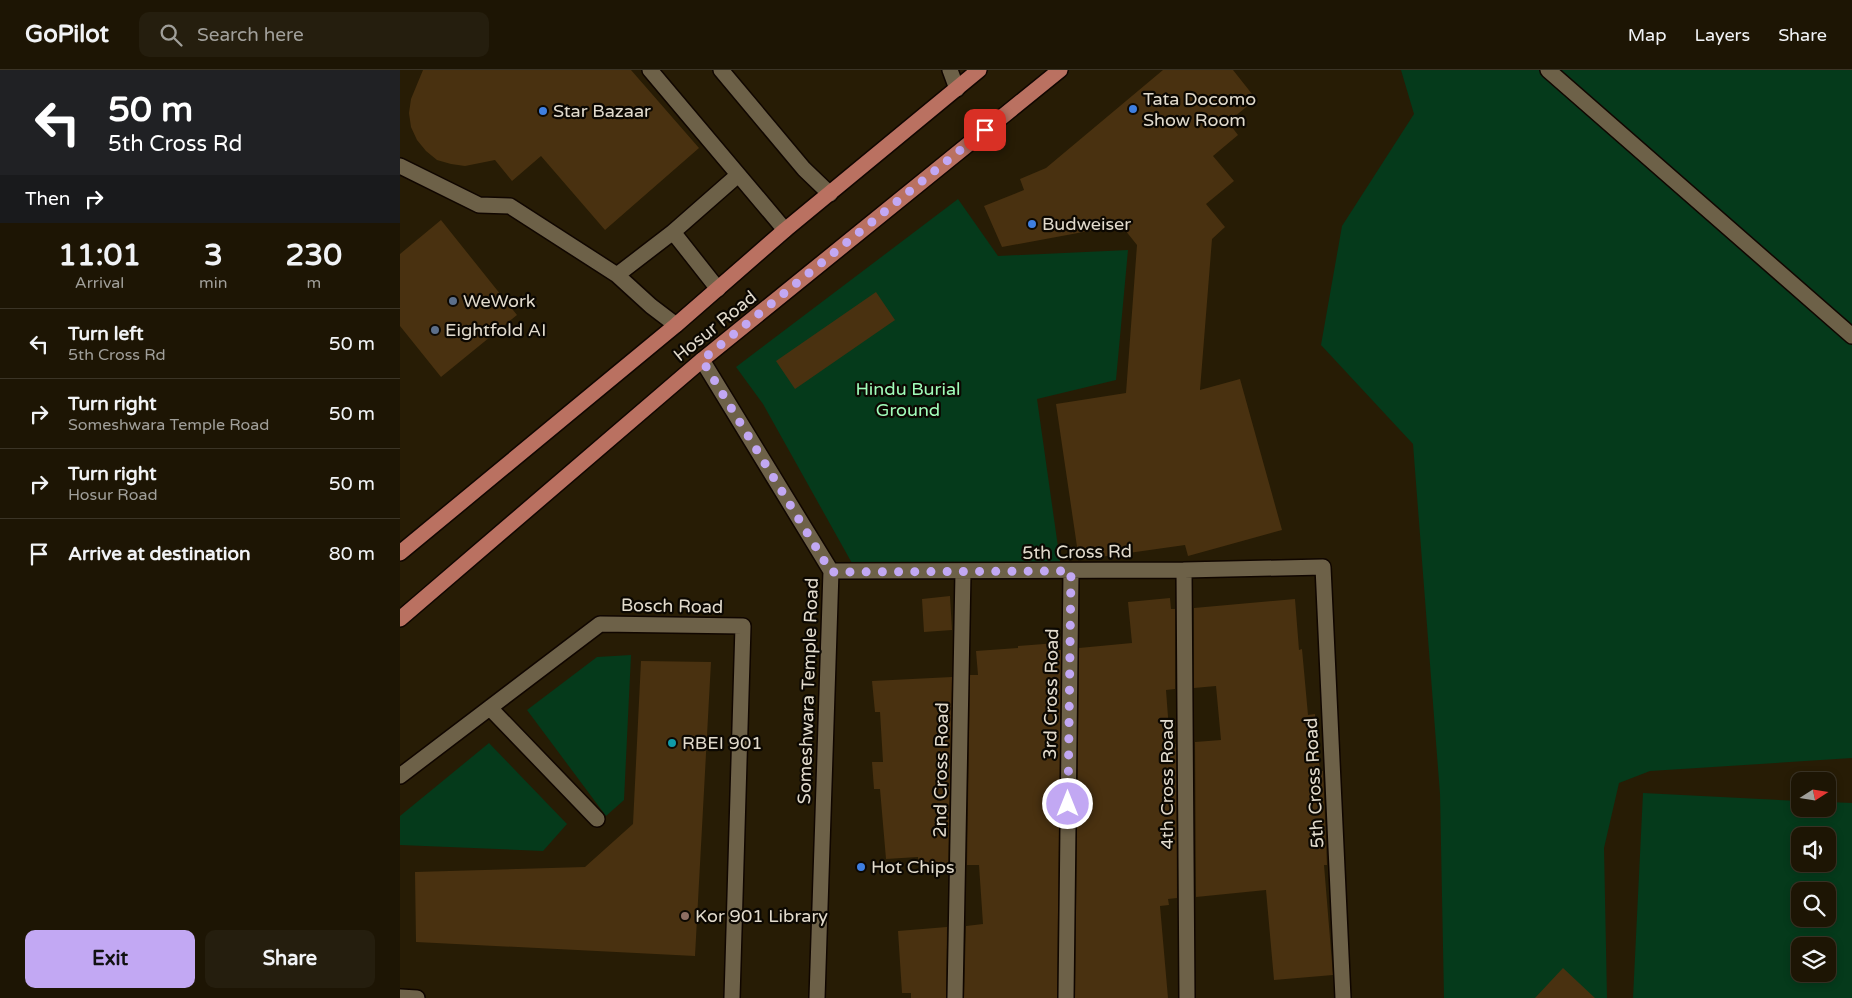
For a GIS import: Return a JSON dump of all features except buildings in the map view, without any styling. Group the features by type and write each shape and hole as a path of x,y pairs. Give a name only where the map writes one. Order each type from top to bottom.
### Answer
{"main road":[{"name":"Hosur Road","path":"400,553 979,70"},
{"name":"Hosur Road","path":"400,619 702,360 1060,70"}],"street":[{"path":"650,70 785,230"},
{"path":"720,70 804,169 830,194"},
{"path":"950,70 957,90"},
{"path":"1548,70 1852,336"},
{"path":"400,166 479,205 510,206 617,274 651,306 676,324"},
{"path":"617,274 673,232 738,175"},
{"path":"673,232 718,289"},
{"name":"Someshwara Temple Road","path":"702,360 831,572 816,998"},
{"name":"5th Cross Rd","path":"831,572 1184,570 1323,567"},
{"name":"5th Cross Road","path":"1323,567 1343,998"},
{"name":"4th Cross Road","path":"1184,570 1187,998"},
{"name":"3rd Cross Road","path":"1066,998 1071,571"},
{"name":"2nd Cross Road","path":"955,998 963,572"},
{"name":"Bosch Road","path":"400,776 600,624 744,626 732,998"},
{"path":"490,708 597,819"},
{"path":"400,997 417,998"}],"green space":[{"path":"1401,70 1852,70 1852,758 1650,771 1619,783 1604,848 1607,998 1444,998 1440,794 1413,444 1321,345 1342,226 1414,114"},
{"name":"Hindu Burial Ground","path":"958,199 998,256 1128,250 1116,380 1037,399 1061,568 853,565 763,404 736,367"},
{"path":"631,655 624,800 606,816 527,710 597,657"},
{"path":"489,743 567,824 543,851 400,845 400,816"},
{"path":"1643,793 1791,801 1791,818 1836,818 1836,802 1852,803 1852,998 1633,998"}],"place":[{"name":"Tata Docomo Show Room","path":"1133,109"},
{"name":"Star Bazaar","path":"543,111"},
{"name":"Budweiser","path":"1032,224"},
{"name":"WeWork","path":"453,301"},
{"name":"Eightfold AI","path":"435,330"},
{"name":"RBEI 901","path":"672,743"},
{"name":"Hot Chips","path":"861,867"},
{"name":"Kor 901 Library","path":"685,916"}],"route":[{"path":"985,130 702,360 831,572 1071,571 1068,804"}]}
